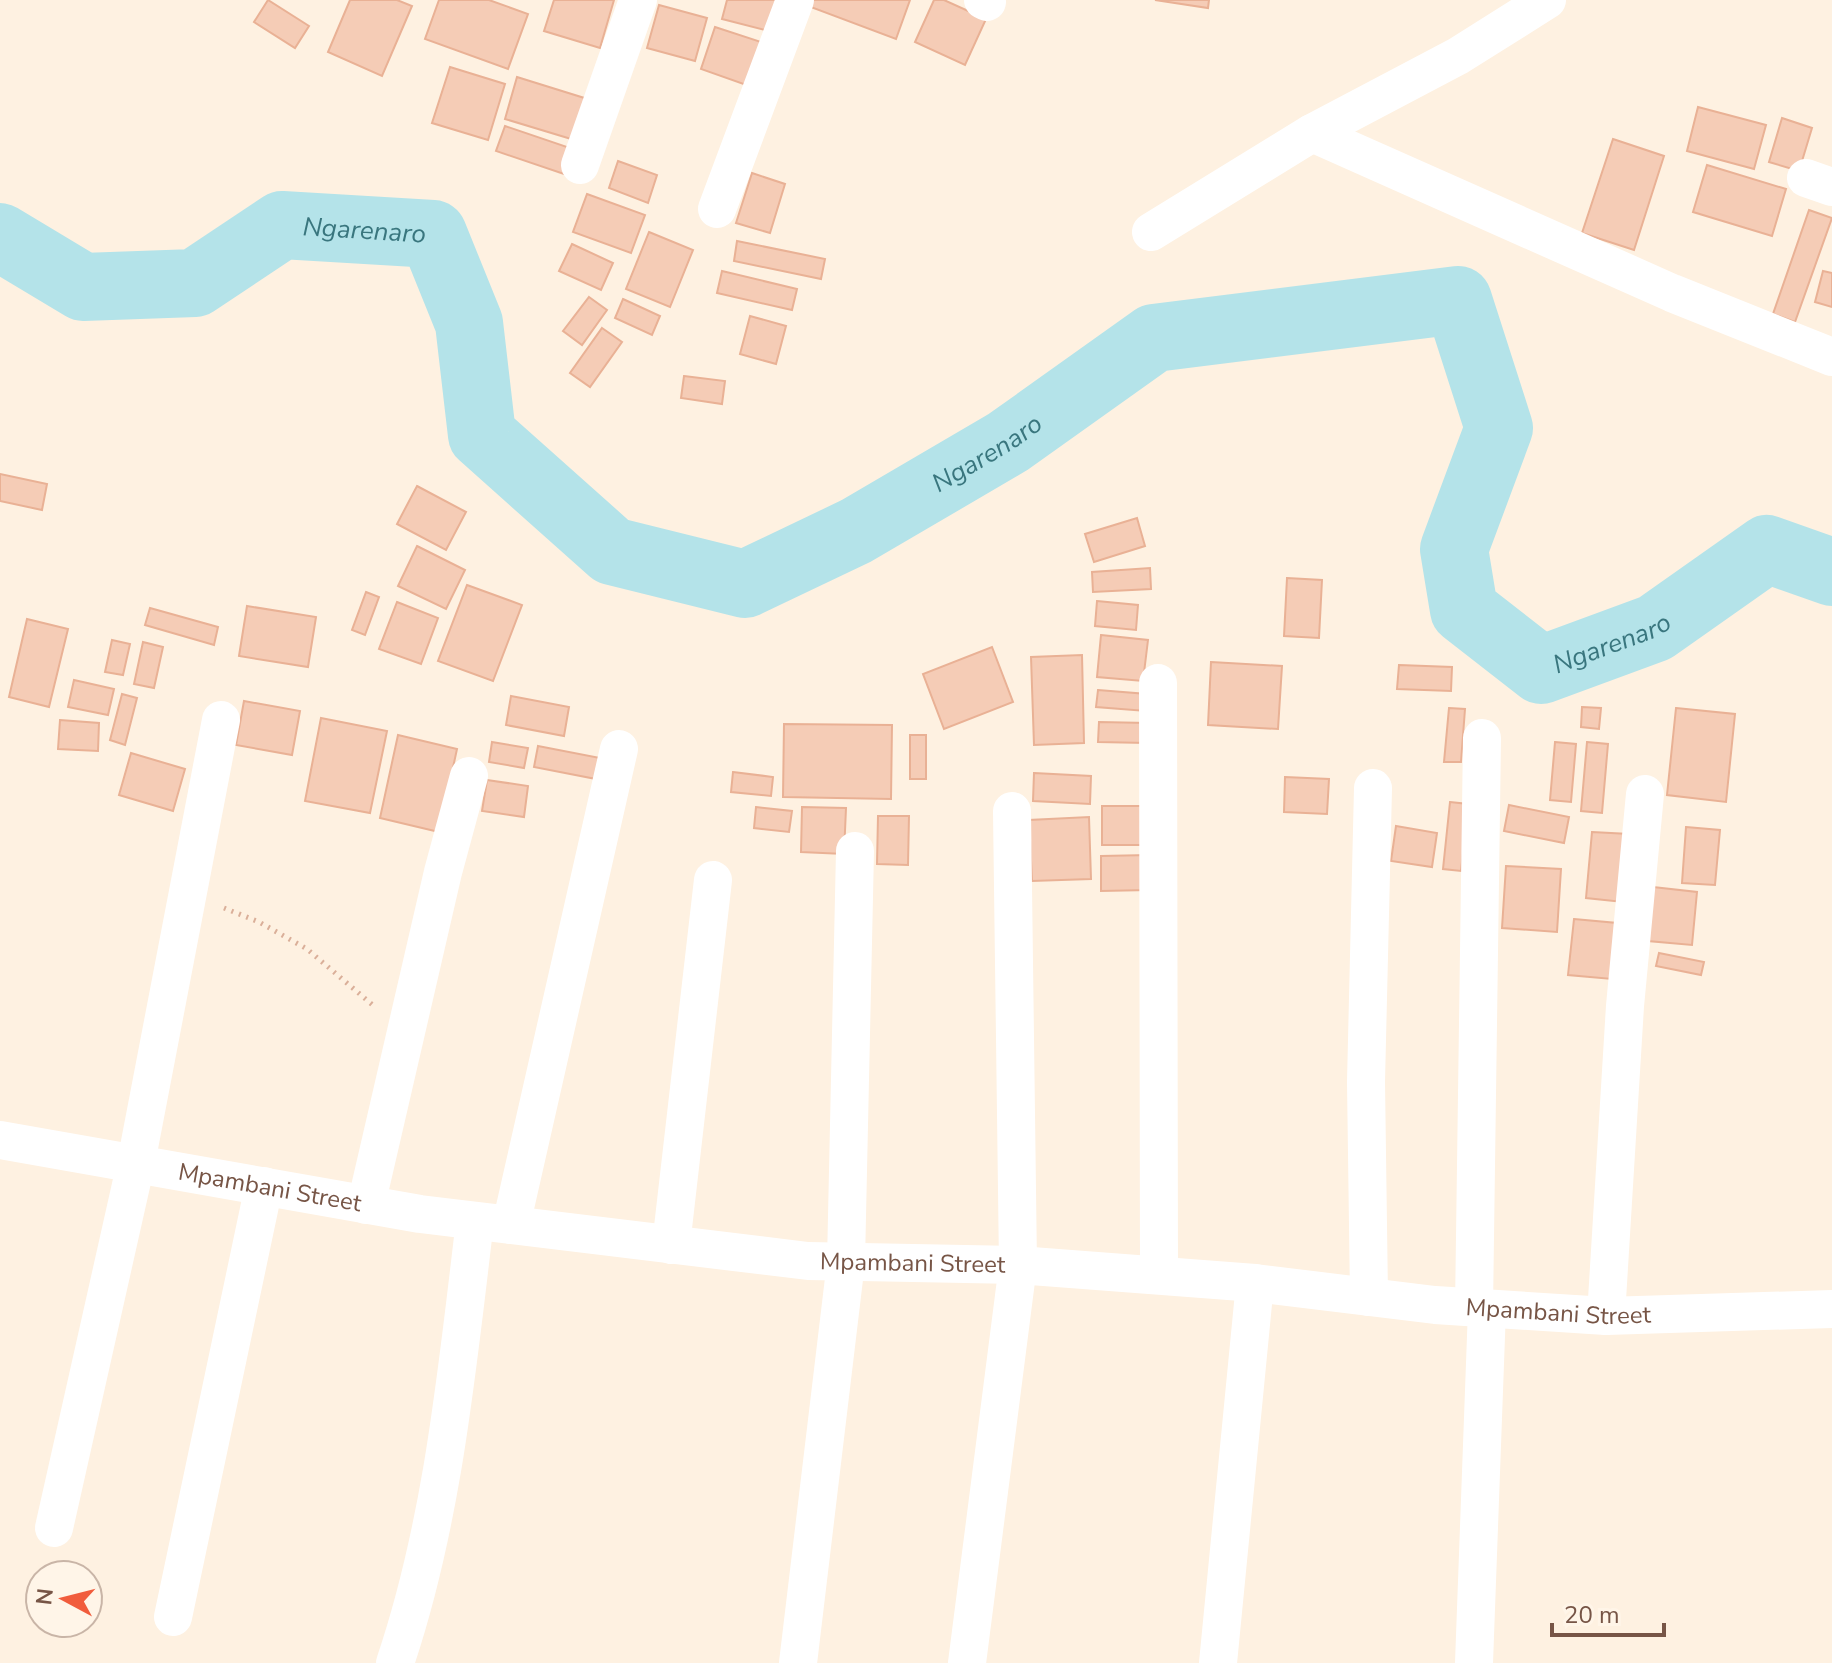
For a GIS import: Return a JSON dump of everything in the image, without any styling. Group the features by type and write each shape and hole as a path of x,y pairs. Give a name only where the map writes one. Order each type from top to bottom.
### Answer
{"street":[{"path":"580,165 638,0"},
{"path":"717,209 795,0"},
{"path":"1151,232 1312,133 1458,56 1547,0"},
{"path":"1312,133 1672,293 1832,357"},
{"path":"1158,683 1159,1275"},
{"path":"54,1528 136,1163 221,720"},
{"path":"1474,1663 1480,1308 1482,738"},
{"path":"395,1663 437,1499 450,1422 493,1223 619,749"},
{"path":"366,1205 443,872 469,776"},
{"path":"1369,1297 1366,1082 1373,788"},
{"path":"1606,1316 1625,1006 1645,794"},
{"path":"967,1663 1018,1265 1012,811"},
{"path":"798,1663 846,1262 855,851"},
{"path":"671,1245 713,880"},
{"name":"Mpambani Street","path":"0,1140 366,1205 808,1261 1018,1265 1255,1283 1480,1308 1606,1316 1832,1309"},
{"path":"173,1617 264,1186"},
{"path":"1218,1663 1255,1283"}],"path":[{"path":"188,894 259,922 307,949 406,1033"}],"building":[{"path":"268,0 309,26 295,48 254,22"},
{"path":"350,0 397,0 412,6 382,76 328,52"},
{"path":"439,0 489,0 528,14 508,69 425,39"},
{"path":"554,0 614,0 600,48 544,31"},
{"path":"727,0 782,0 773,32 722,19"},
{"path":"801,0 910,0 896,39 800,3"},
{"path":"934,0 944,0 986,19 965,65 915,42"},
{"path":"1155,0 1209,0 1208,8"},
{"path":"659,5 707,18 695,61 647,48"},
{"path":"715,27 767,44 752,87 701,69"},
{"path":"450,67 505,84 488,140 432,123"},
{"path":"517,77 594,101 581,142 505,119"},
{"path":"1698,107 1766,125 1754,169 1687,151"},
{"path":"1782,118 1812,128 1799,171 1769,162"},
{"path":"505,126 573,149 564,174 496,151"},
{"path":"1613,139 1664,156 1634,250 1582,233"},
{"path":"618,161 657,175 648,203 609,188"},
{"path":"1707,165 1786,189 1772,236 1693,212"},
{"path":"752,173 785,184 770,233 736,223"},
{"path":"587,194 645,215 631,253 573,232"},
{"path":"1809,210 1832,218 1795,322 1773,314"},
{"path":"649,232 693,250 670,307 626,289"},
{"path":"737,241 825,259 821,279 734,261"},
{"path":"572,244 613,263 601,290 559,271"},
{"path":"722,271 797,289 792,310 717,293"},
{"path":"1823,271 1832,273 1832,307 1815,302"},
{"path":"589,297 607,310 582,345 563,331"},
{"path":"623,299 660,316 652,335 615,318"},
{"path":"750,316 786,326 776,364 740,354"},
{"path":"602,328 622,342 590,387 570,373"},
{"path":"684,376 725,381 722,404 681,398"},
{"path":"0,474 47,484 42,510 0,501"},
{"path":"417,486 466,512 446,550 397,524"},
{"path":"1137,518 1145,546 1094,562 1085,534"},
{"path":"417,546 465,570 446,609 398,586"},
{"path":"1150,568 1151,589 1093,592 1092,572"},
{"path":"1287,578 1322,580 1319,638 1284,636"},
{"path":"467,585 522,605 493,681 438,661"},
{"path":"366,592 379,597 365,635 352,630"},
{"path":"1097,601 1138,605 1136,630 1095,626"},
{"path":"397,602 438,618 421,664 379,649"},
{"path":"247,606 316,617 308,667 239,656"},
{"path":"150,608 218,627 214,645 145,625"},
{"path":"27,619 68,629 49,707 9,697"},
{"path":"1101,635 1148,640 1143,681 1097,677"},
{"path":"112,640 130,644 123,675 105,672"},
{"path":"143,642 163,647 154,688 134,684"},
{"path":"992,647 1013,702 944,729 923,674"},
{"path":"1082,655 1084,743 1034,745 1031,657"},
{"path":"1211,662 1282,666 1278,729 1208,725"},
{"path":"1399,665 1452,667 1451,691 1397,689"},
{"path":"74,680 114,689 108,715 68,707"},
{"path":"1098,690 1147,694 1146,711 1096,707"},
{"path":"122,694 137,698 125,745 110,740"},
{"path":"511,696 569,707 564,736 506,725"},
{"path":"244,701 300,711 292,755 236,745"},
{"path":"1582,707 1601,708 1599,729 1581,727"},
{"path":"1449,708 1465,709 1461,762 1444,762"},
{"path":"1676,708 1735,714 1726,802 1667,795"},
{"path":"321,718 387,731 370,813 305,801"},
{"path":"60,720 99,723 98,751 58,749"},
{"path":"1099,722 1148,723 1147,743 1098,742"},
{"path":"784,724 892,725 891,799 783,797"},
{"path":"398,735 457,749 439,832 380,818"},
{"path":"910,735 926,735 926,779 910,779"},
{"path":"492,742 528,748 524,768 489,762"},
{"path":"1555,742 1576,744 1571,802 1550,800"},
{"path":"1587,742 1608,744 1602,813 1581,811"},
{"path":"538,746 600,758 596,779 534,767"},
{"path":"131,753 185,769 173,811 119,795"},
{"path":"733,772 773,777 771,796 731,792"},
{"path":"1034,773 1091,776 1090,804 1033,801"},
{"path":"1285,777 1329,779 1327,814 1284,812"},
{"path":"487,780 528,786 524,817 482,811"},
{"path":"1450,802 1468,804 1461,871 1443,869"},
{"path":"1509,805 1569,817 1564,843 1504,831"},
{"path":"1102,806 1145,806 1144,845 1102,845"},
{"path":"756,807 792,811 789,832 754,828"},
{"path":"802,807 846,808 844,854 801,852"},
{"path":"878,816 909,816 908,865 877,864"},
{"path":"1089,817 1091,879 1032,881 1029,820"},
{"path":"1396,826 1437,833 1432,867 1391,861"},
{"path":"1686,827 1720,830 1715,885 1682,883"},
{"path":"1592,832 1629,834 1623,902 1586,898"},
{"path":"1149,855 1149,890 1101,891 1101,856"},
{"path":"1506,866 1561,869 1557,932 1502,928"},
{"path":"1653,887 1697,892 1692,945 1648,941"},
{"path":"1574,919 1617,923 1612,979 1568,975"},
{"path":"1659,953 1704,962 1701,975 1656,966"}],"waterway":[{"name":"Ngarenaro","path":"0,237 83,287 195,283 282,225 433,234 469,323 482,435 612,551 745,584 856,531 1008,442 1154,338 1458,300 1499,428 1454,549 1464,610 1541,670 1655,628 1767,549 1832,572"}]}
